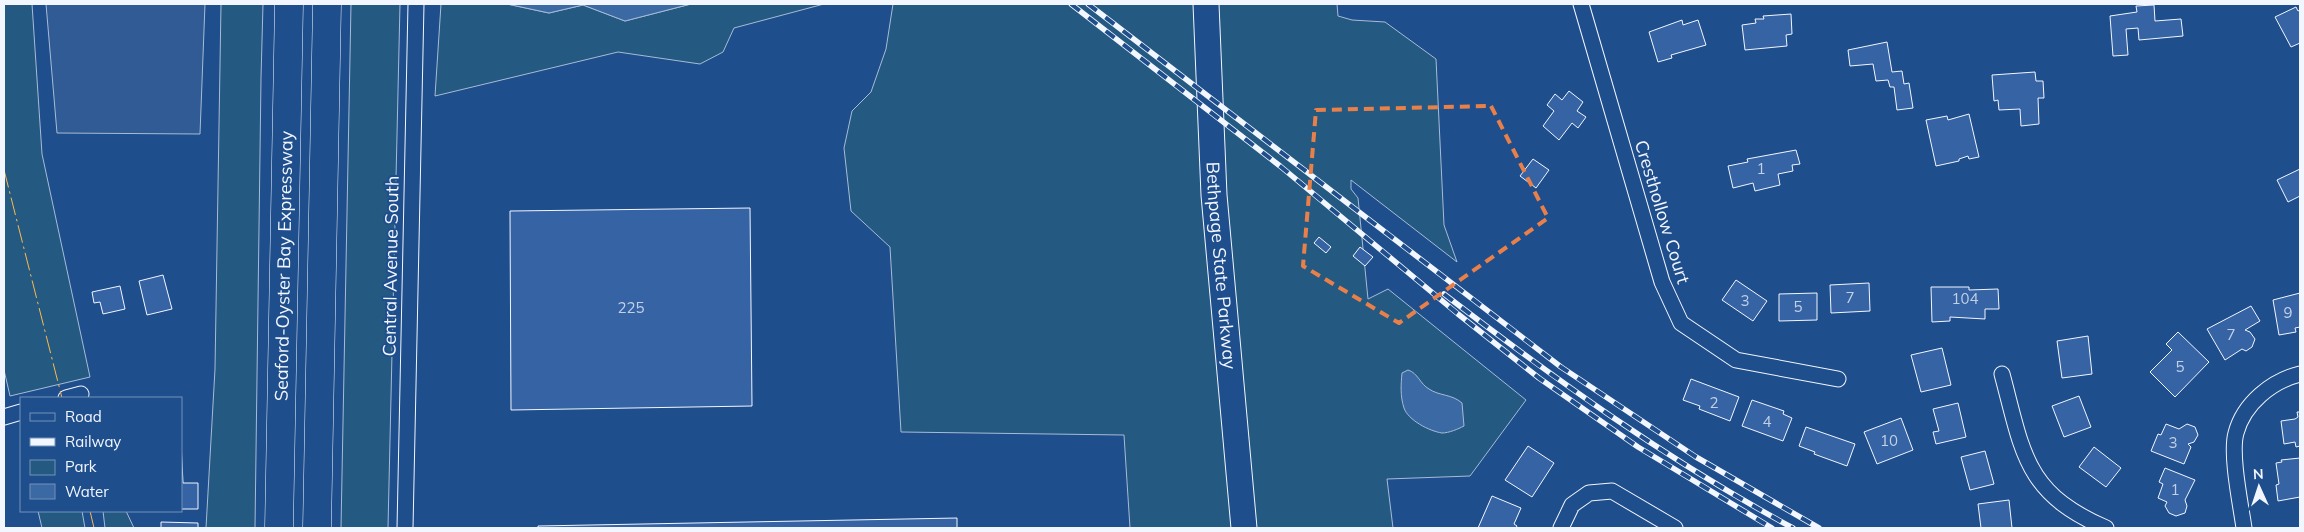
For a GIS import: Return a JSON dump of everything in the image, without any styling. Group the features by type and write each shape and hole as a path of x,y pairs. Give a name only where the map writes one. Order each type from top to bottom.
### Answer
{"highway":[{"name":"Seaford-Oyster Bay Expressway","path":"279,528 289,4"},
{"path":"317,528 327,4"},
{"path":"1192,4 1208,72"},
{"name":"Bethpage State Parkway","path":"1206,4 1220,282 1244,528"}],"street":[{"name":"Central Avenue South","path":"405,528 416,4"},
{"name":"Cresthollow Court","path":"1582,4 1662,282 1681,323 1736,360 1838,379"},
{"path":"2002,374 2025,458 2035,476 2050,494 2079,517 2106,528"},
{"path":"2244,528 2236,472 2236,434 2246,411 2266,388 2286,377 2300,374"},
{"path":"70,397 81,394"},
{"path":"4,417 20,412"},
{"path":"1561,528 1572,505 1589,493 1612,491 1675,528"}],"highlighted area":[{"path":"1491,106 1548,218 1399,323 1303,266 1316,110"}],"green space":[{"path":"4,4 32,4 42,154 90,377 10,396 4,370"},
{"path":"221,4 263,4 255,528 206,528 215,369"},
{"path":"351,4 400,4 388,528 341,528"},
{"path":"441,4 507,4 549,13 583,5 625,21 691,4 824,4 734,28 723,52 700,64 618,52 435,96"},
{"path":"893,4 1337,4 1338,16 1352,20 1385,22 1436,59 1444,225 1457,262 1351,180 1351,189 1358,198 1368,299 1388,289 1526,400 1470,476 1387,479 1393,528 1130,528 1124,435 901,432 890,247 851,211 844,148 852,111 871,92 886,49"},
{"path":"38,512 82,512 85,528 42,528"},
{"path":"103,512 126,512 134,528 105,528"}],"shaded area":[{"path":"46,4 205,4 200,134 57,133"}],"water":[{"path":"507,4 691,4 625,21 583,5 549,13"},
{"path":"1408,370 1429,389 1462,403 1464,426 1442,433 1425,427 1410,417 1404,408 1401,390 1402,373"}],"building":[{"path":"2154,5 2155,21 2181,19 2183,36 2139,40 2138,28 2126,29 2128,55 2113,56 2110,16 2137,12 2136,6"},
{"path":"2296,7 2298,11 2300,10 2300,43 2291,47 2275,17"},
{"path":"1791,14 1792,34 1786,35 1787,46 1745,50 1742,25 1756,23 1755,19 1764,19 1763,16"},
{"path":"1682,20 1683,25 1698,20 1706,45 1671,55 1672,58 1658,62 1649,32"},
{"path":"1887,42 1892,72 1902,71 1904,84 1909,83 1913,108 1897,110 1894,87 1890,87 1888,80 1876,81 1873,64 1850,66 1848,50"},
{"path":"2035,72 2036,81 2043,81 2044,98 2038,98 2039,124 2021,126 2020,109 1999,110 1998,100 1994,101 1992,75"},
{"path":"1569,91 1583,102 1577,111 1586,117 1578,128 1572,123 1559,140 1543,126 1554,111 1547,105 1555,94 1562,100"},
{"path":"1969,114 1979,157 1969,159 1968,156 1959,159 1959,161 1936,166 1926,120 1947,116 1948,120"},
{"path":"1796,150 1800,164 1792,165 1793,171 1778,174 1780,185 1755,191 1753,183 1733,188 1728,166 1748,162 1747,159"},
{"path":"1533,159 1549,170 1536,188 1520,176"},
{"path":"2300,169 2300,196 2288,202 2277,180"},
{"path":"750,208 752,406 511,410 510,211"},
{"path":"1319,237 1331,247 1326,253 1314,243"},
{"path":"1360,247 1373,257 1365,266 1353,256"},
{"path":"163,275 172,309 147,315 139,281"},
{"path":"1736,280 1767,301 1753,321 1722,300"},
{"path":"1869,283 1870,311 1831,313 1830,285"},
{"path":"120,286 125,309 103,314 100,302 94,303 92,292"},
{"path":"1931,287 1969,287 1969,290 1998,289 1999,309 1985,309 1985,319 1950,317 1950,321 1932,322"},
{"path":"1817,293 1817,320 1779,321 1779,294"},
{"path":"2300,293 2300,327 2295,328 2296,332 2279,335 2273,300"},
{"path":"2251,306 2260,321 2245,330 2250,332 2255,339 2252,347 2246,351 2242,349 2225,360 2207,329"},
{"path":"2178,332 2209,362 2175,397 2150,372 2172,350 2166,344"},
{"path":"2088,336 2092,374 2062,378 2057,341"},
{"path":"1942,348 1951,385 1921,392 1911,355"},
{"path":"1691,379 1739,397 1730,421 1699,409 1700,406 1683,400"},
{"path":"2079,396 2091,427 2064,437 2052,406"},
{"path":"1752,400 1784,411 1783,414 1792,418 1783,441 1742,426"},
{"path":"1958,403 1966,437 1936,444 1933,432 1939,431 1933,409"},
{"path":"2297,412 2300,412 2300,446 2296,447 2295,442 2284,444 2281,421 2295,419 2298,417"},
{"path":"1901,418 1913,450 1877,464 1864,432"},
{"path":"2166,424 2179,429 2187,424 2195,427 2198,435 2194,442 2188,444 2191,447 2184,464 2151,451 2158,434 2161,435"},
{"path":"1806,427 1855,444 1847,466 1814,454 1815,452 1799,446"},
{"path":"1528,446 1554,463 1532,497 1505,480"},
{"path":"2094,447 2121,468 2106,487 2079,467"},
{"path":"1985,451 1994,484 1970,490 1961,457"},
{"path":"2300,458 2300,497 2278,501 2276,485 2279,484 2276,463 2282,462 2281,460"},
{"path":"182,462 183,483 198,483 198,509 182,509"},
{"path":"2165,468 2195,480 2185,500 2187,506 2185,513 2176,516 2169,513 2165,506 2167,502 2158,498 2163,484 2159,482"},
{"path":"1492,496 1521,508 1514,524 1517,526 1516,528 1478,528"},
{"path":"2009,500 2012,528 1981,528 1978,504"},
{"path":"957,518 957,528 538,528 538,526"},
{"path":"161,522 198,523 198,528 161,528"}],"railway":[{"path":"1071,4 1280,166 1458,314 1539,378 1638,447 1772,528"},
{"path":"1088,4 1561,367 1696,457 1819,528"},
{"path":"1444,294 1614,418 1702,475 1793,528"}],"power":[{"path":"4,170 62,397"},
{"path":"90,512 94,528"}]}
